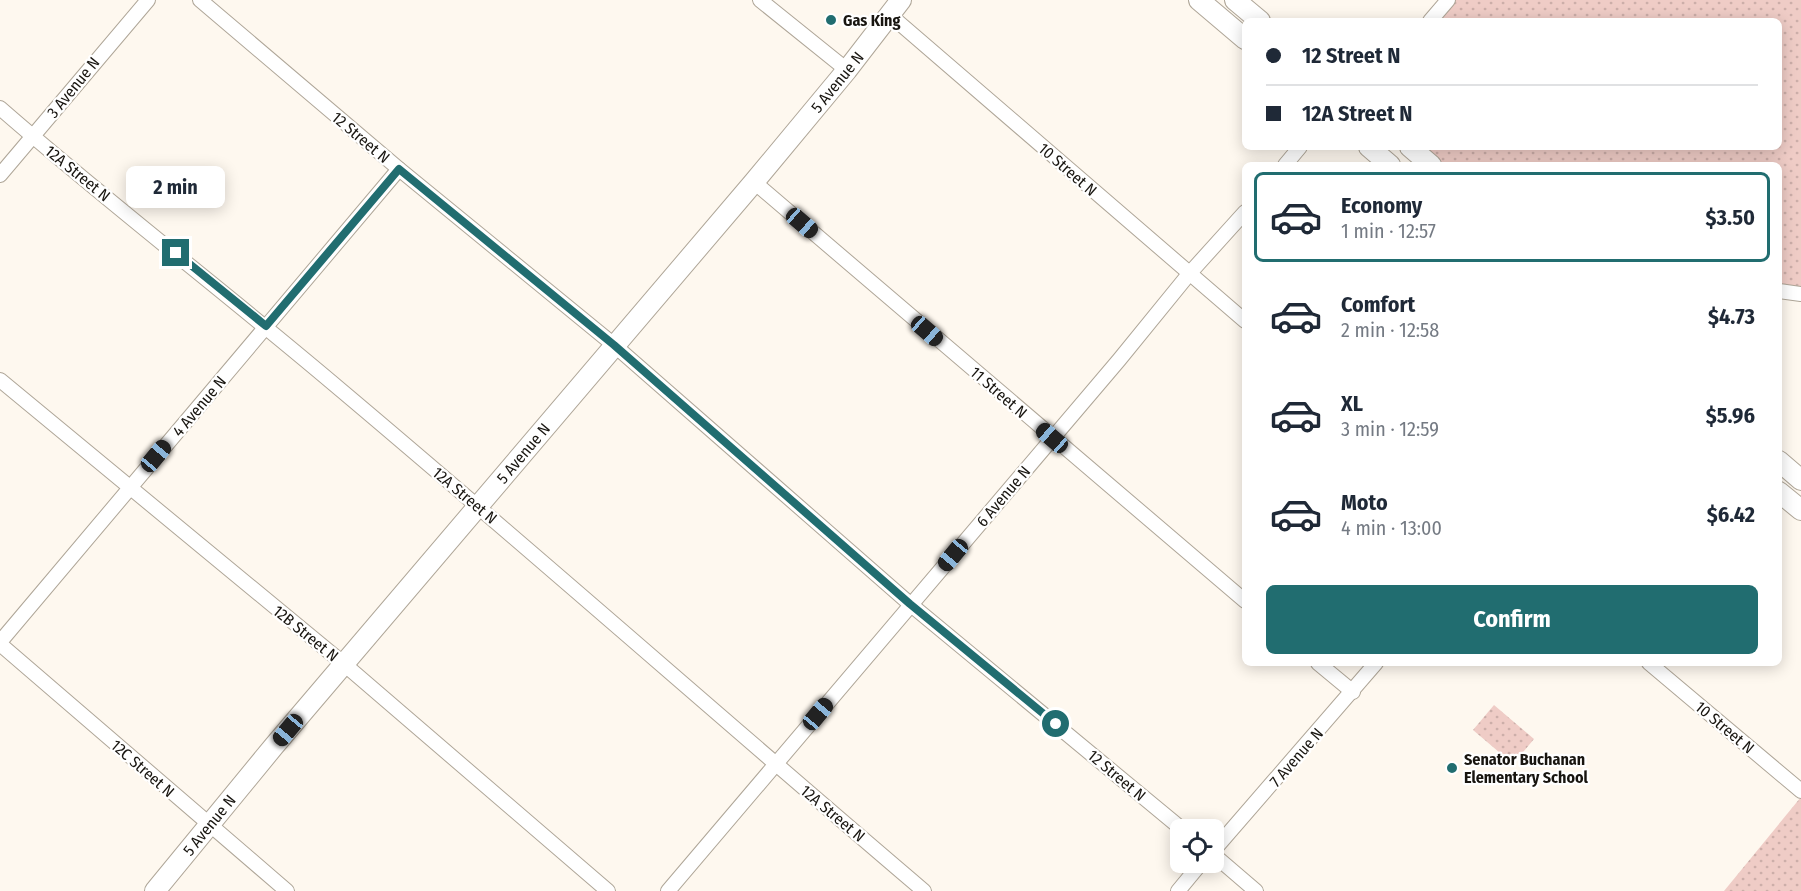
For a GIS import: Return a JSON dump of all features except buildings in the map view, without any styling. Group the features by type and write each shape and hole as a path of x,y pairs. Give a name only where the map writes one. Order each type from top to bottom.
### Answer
{"main road":[{"name":"5 Avenue N","path":"155,891 478,505 754,182 896,8 910,0"},
{"path":"1199,0 1242,36"},
{"path":"1235,0 1256,18"},
{"path":"1372,150 1386,162"},
{"path":"1414,150 1428,162"},
{"path":"1782,463 1800,477"},
{"path":"1782,494 1801,510"}],"street":[{"name":"3 Avenue N","path":"0,175 148,0"},
{"name":"12 Street N","path":"200,0 399,169 614,345 910,604 1170,819"},
{"path":"760,0 847,70"},
{"path":"1433,18 1448,0"},
{"name":"10 Street N","path":"896,8 1189,274 1242,318"},
{"name":"12A Street N","path":"0,108 266,326 478,505 775,765 924,891"},
{"path":"1288,162 1298,150"},
{"name":"4 Avenue N","path":"0,643 399,169"},
{"name":"11 Street N","path":"754,182 1242,598"},
{"name":"6 Avenue N","path":"668,891 1119,360 1189,274 1242,215"},
{"path":"1782,291 1801,294"},
{"name":"12B Street N","path":"0,380 344,664 608,891"},
{"path":"1782,492 1800,477"},
{"name":"12C Street N","path":"0,643 287,891"},
{"path":"1322,666 1353,692"},
{"name":"7 Avenue N","path":"1224,839 1374,666"},
{"name":"10 Street N","path":"1653,666 1801,791"},
{"path":"1224,864 1256,891"},
{"path":"1178,891 1193,873"}],"shaded area":[{"path":"1448,0 1801,0 1801,294 1782,291 1782,162 1428,162 1414,150 1782,150 1782,18 1433,18"},
{"path":"1494,705 1534,739 1513,764 1473,730"},
{"path":"1801,797 1801,891 1724,891"}],"place":[{"name":"Gas King","path":"831,20"},
{"name":"Senator Buchanan Elementary School","path":"1452,768"}],"route":[{"path":"176,253 266,326 399,169 614,345 910,604 1056,724"}]}
